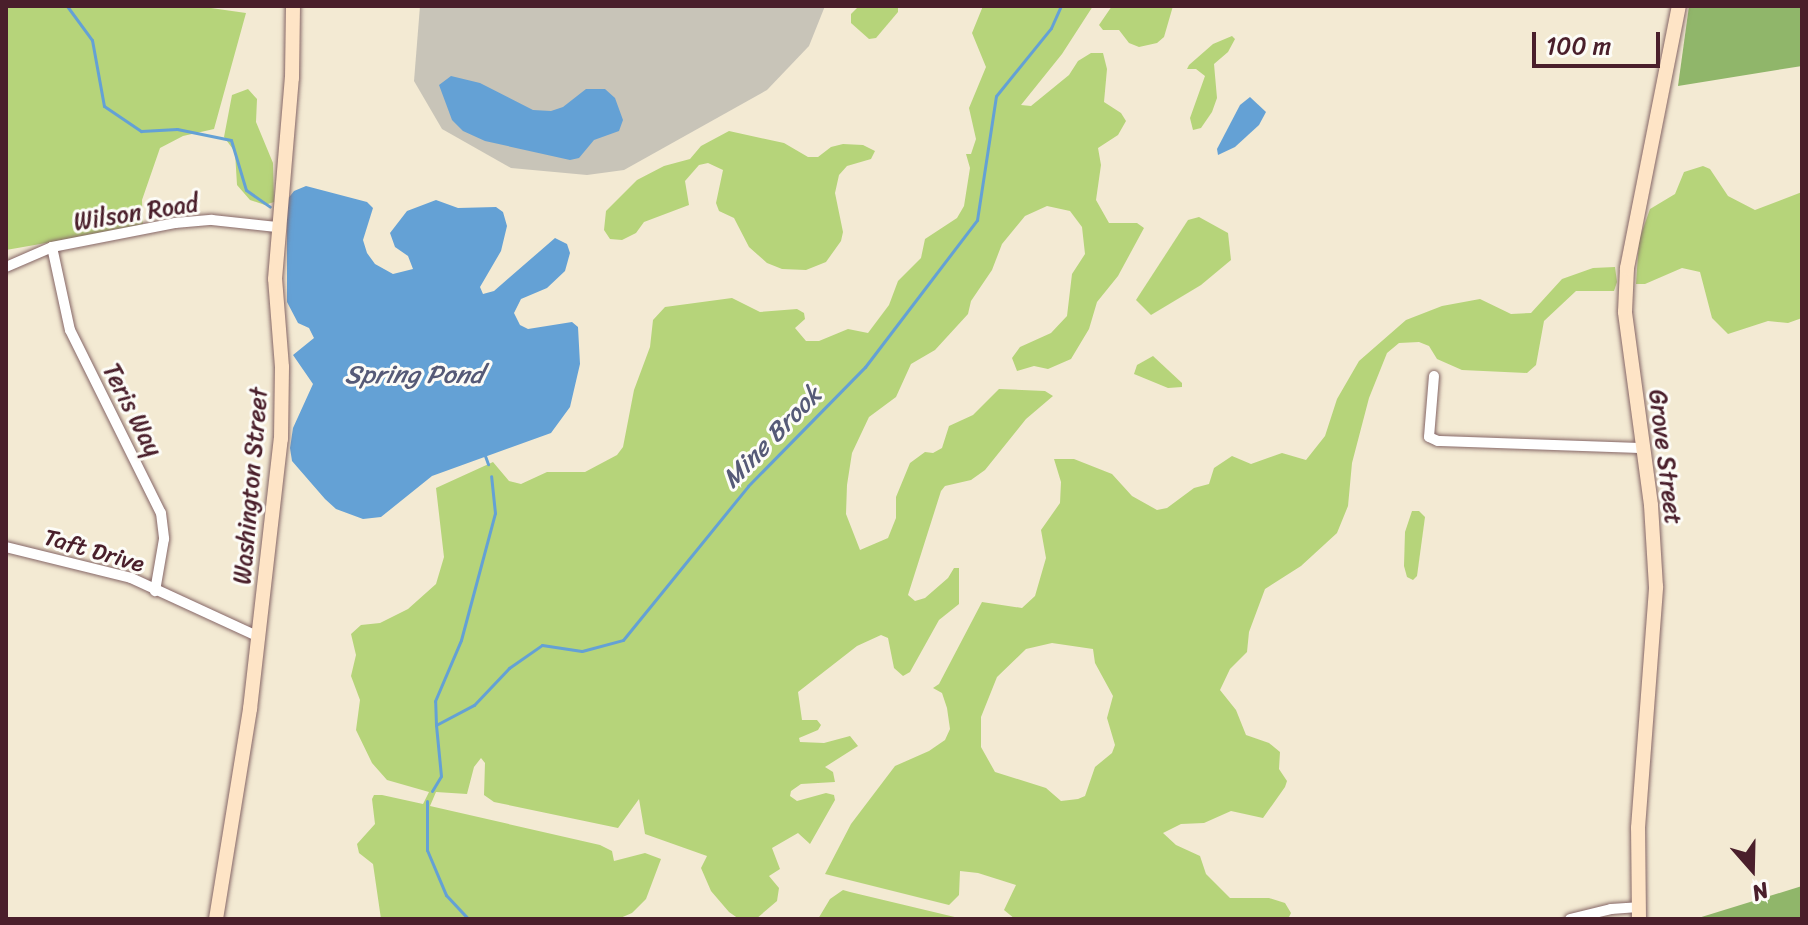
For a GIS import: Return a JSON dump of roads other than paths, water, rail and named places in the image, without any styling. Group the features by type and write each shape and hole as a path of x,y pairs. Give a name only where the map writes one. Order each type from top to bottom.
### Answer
{"main road":[{"name":"Washington Street","path":"216,919 250,709 282,423 275,279 292,78 293,6"},
{"name":"Grove Street","path":"1639,913 1638,828 1656,598 1654,529 1625,312 1627,268 1679,6"}],"street":[{"name":"Wilson Road","path":"6,267 52,247 199,220 277,227"},
{"name":"Teris Way","path":"52,247 70,330 161,513 164,539 155,591"},
{"path":"1434,376 1429,437 1438,441 1642,448"},
{"name":"Taft Drive","path":"6,547 108,571 257,636"},
{"path":"1570,919 1611,909 1639,913"}],"water":[{"path":"451,76 480,83 533,110 551,111 563,107 586,89 605,89 615,98 623,120 619,131 594,140 579,158 570,160 485,141 463,131 452,120 439,85"},
{"path":"1250,97 1266,112 1259,125 1235,147 1218,155 1217,149 1240,105"},
{"name":"Spring Pond","path":"306,186 367,202 373,208 363,240 375,264 393,274 413,269 408,256 395,247 390,233 407,211 436,200 458,208 496,207 503,212 507,226 501,251 480,287 483,294 494,291 555,238 567,244 570,253 565,271 547,288 521,299 514,313 520,325 528,329 572,322 578,327 580,364 570,407 551,433 432,476 381,517 363,519 336,509 325,499 292,461 290,448 293,428 313,384 293,355 314,338 309,328 298,323 287,302 287,200 294,191"}],"waterway":[{"path":"67,6 92,40 104,106 141,131 177,129 231,140 246,190 270,207"},
{"name":"Mine Brook","path":"432,791 441,776 436,725 474,705 509,668 542,645 582,651 623,640 748,486 865,367 977,220 996,96 1051,28 1061,6"},
{"path":"484,453 488,464"},
{"path":"436,725 435,701 461,640 495,513 491,476"},
{"name":"Mine Brook","path":"427,801 427,850 446,895 468,919"}]}
